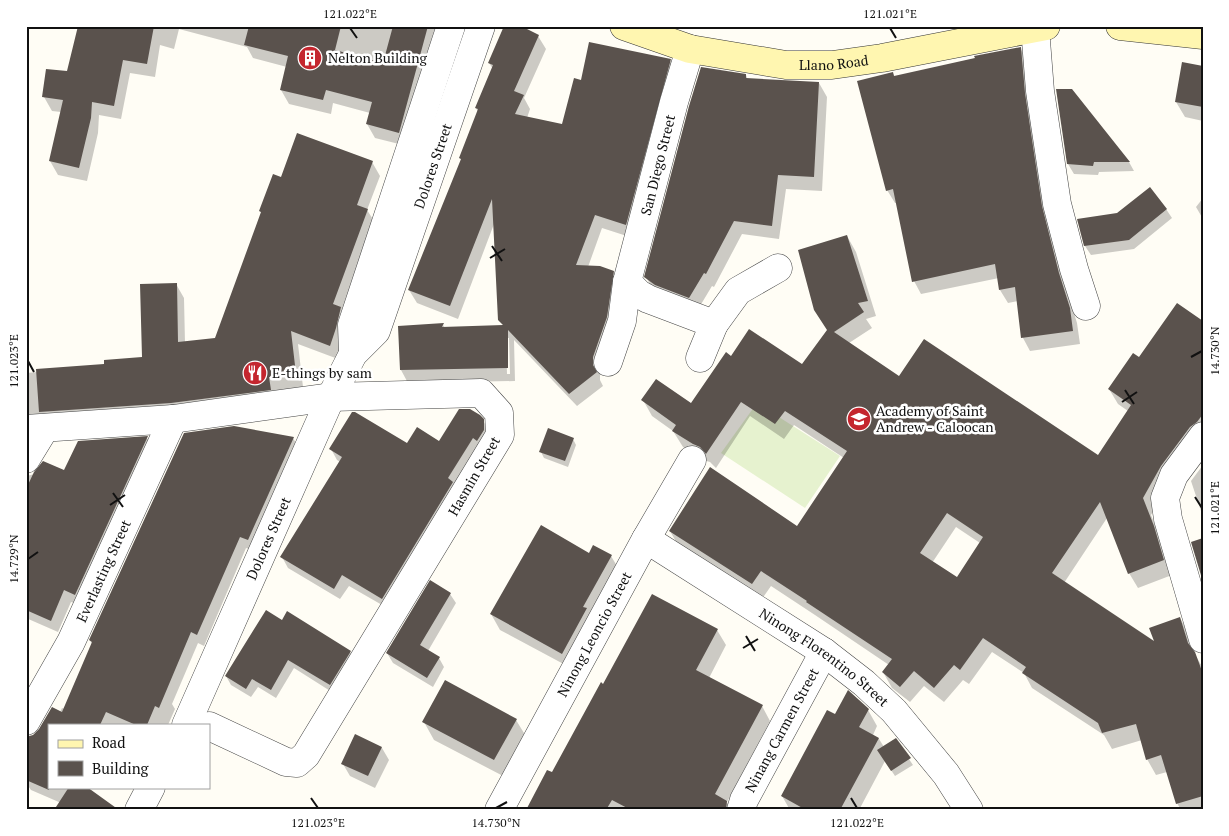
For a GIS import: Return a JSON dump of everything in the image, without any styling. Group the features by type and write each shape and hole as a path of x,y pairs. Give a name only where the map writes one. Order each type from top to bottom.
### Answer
{"main road":[{"name":"Llano Road","path":"624,26 690,49 786,64 832,65 882,58 1041,27"},
{"path":"1120,26 1203,35"}],"street":[{"name":"Dolores Street","path":"353,354 352,325 452,26"},
{"name":"Dolores Street","path":"198,723 331,397 353,354 376,331 481,26"},
{"path":"1041,27 1040,92 1057,204 1086,306"},
{"name":"San Diego Street","path":"608,362 622,321 627,282 674,102 690,49"},
{"path":"700,358 714,324 738,291 778,268"},
{"path":"627,282 648,300 714,324"},
{"name":"Hasmin Street","path":"35,429 173,419 331,397 481,393 499,413 500,434 306,754 297,763 286,762 210,728"},
{"name":"Everlasting Street","path":"26,720 71,642 173,419"},
{"path":"26,459 35,429"},
{"path":"1203,436 1174,475 1165,498 1168,519 1198,609 1203,639"},
{"name":"Ninong Leoncio Street","path":"499,810 646,539 692,460"},
{"name":"Ninong Florentino Street","path":"646,539 824,652 864,683 894,711 946,774 969,810"},
{"name":"Ninang Carmen Street","path":"741,810 744,800 824,652"},
{"path":"139,810 151,788"}],"green space":[{"path":"757,403 840,456 805,508 721,453"}],"building":[{"path":"78,26 154,26 147,64 123,60 114,106 92,102 91,118 79,168 49,161 63,100 42,97 46,69 67,71"},
{"path":"249,26 341,26 335,50 383,63 393,26 428,26 399,133 366,124 372,102 326,90 323,100 280,90 288,56 244,45"},
{"path":"504,26 521,26 539,35 514,91 524,95 515,114 562,124 574,78 581,80 589,42 671,59 626,225 595,215 576,265 600,266 614,271 607,317 593,357 593,365 597,372 569,394 508,330 508,368 400,370 398,326 444,323 442,327 503,325 498,320 492,199 450,306 408,290 461,159 459,158 478,109 475,108 493,65 488,63"},
{"path":"1021,47 1025,93 1042,206 1070,308 1073,331 1021,338 1015,287 999,290 995,264 912,282 893,189 886,191 857,81 893,72 894,76 975,58 974,56"},
{"path":"1182,62 1203,66 1203,107 1175,102"},
{"path":"701,67 746,74 746,78 819,82 814,177 778,175 772,226 734,221 706,274 704,273 689,298 655,285 644,277"},
{"path":"1056,89 1072,89 1130,162 1094,162 1093,166 1067,164"},
{"path":"297,133 373,161 357,205 368,209 333,304 341,307 330,346 291,331 296,374 269,377 271,390 171,403 39,412 36,369 104,364 104,360 142,357 140,284 177,283 178,342 215,338 273,174 281,177"},
{"path":"1150,187 1167,209 1129,240 1084,246 1077,219 1117,213"},
{"name":"Academy of Saint Andrew - Caloocan","path":"847,235 868,301 858,303 864,312 834,332 899,376 924,339 1098,455 1131,405 1108,389 1133,353 1139,357 1177,303 1203,321 1203,414 1190,427 1161,466 1143,498 1164,560 1128,574 1100,502 1052,573 1154,641 1149,628 1180,617 1188,643 1195,652 1203,674 1203,796 1176,804 1161,755 1146,760 1136,724 1102,733 1098,723 1022,673 1026,667 983,638 960,670 954,665 934,688 914,671 900,687 882,672 892,659 807,601 761,571 752,584 669,531 710,467 797,526 847,451 785,411 775,424 741,402 706,454 700,447 672,431 676,425 641,400 656,379 691,403 726,352 731,356 749,329 802,364 827,330 814,310 798,250","holes":["947,513 983,537 957,577 920,553"]},
{"path":"459,409 470,409 480,415 484,419 484,430 477,441 473,438 448,478 453,482 382,599 342,575 334,589 280,557 342,457 329,449 352,412 407,443 417,427 439,441"},
{"path":"234,426 294,437 248,540 240,537 197,635 191,632 159,708 155,706 147,724 134,724 106,712 100,724 48,724 49,790 26,780 26,737 33,735 39,729 52,707 62,712 92,642 89,640 184,433"},
{"path":"548,428 574,438 565,461 539,452"},
{"path":"148,436 75,595 64,590 51,621 26,610 26,489 34,472 43,461 64,470 78,441"},
{"path":"541,525 589,553 593,545 612,555 583,607 587,608 562,654 490,614"},
{"path":"1203,538 1203,582 1191,542"},
{"path":"430,580 451,593 420,645 440,657 427,678 386,653"},
{"path":"652,594 718,629 696,670 763,705 715,794 727,801 726,810 631,810 612,800 606,810 526,810 547,770 552,772"},
{"path":"266,610 282,620 287,611 351,651 330,685 288,660 271,690 252,679 246,689 225,676"},
{"path":"445,680 517,719 494,760 422,722"},
{"path":"848,690 869,709 859,727 879,738 840,810 806,810 781,796 827,710 835,714"},
{"path":"355,734 382,747 368,776 341,764"},
{"path":"896,738 911,758 891,771 877,750"},
{"path":"68,788 88,788 119,810 54,810"}],"place":[{"name":"Nelton Building","path":"310,58"},
{"name":"E-things by sam","path":"255,373"},
{"name":"Academy of Saint Andrew - Caloocan","path":"859,419"}]}
